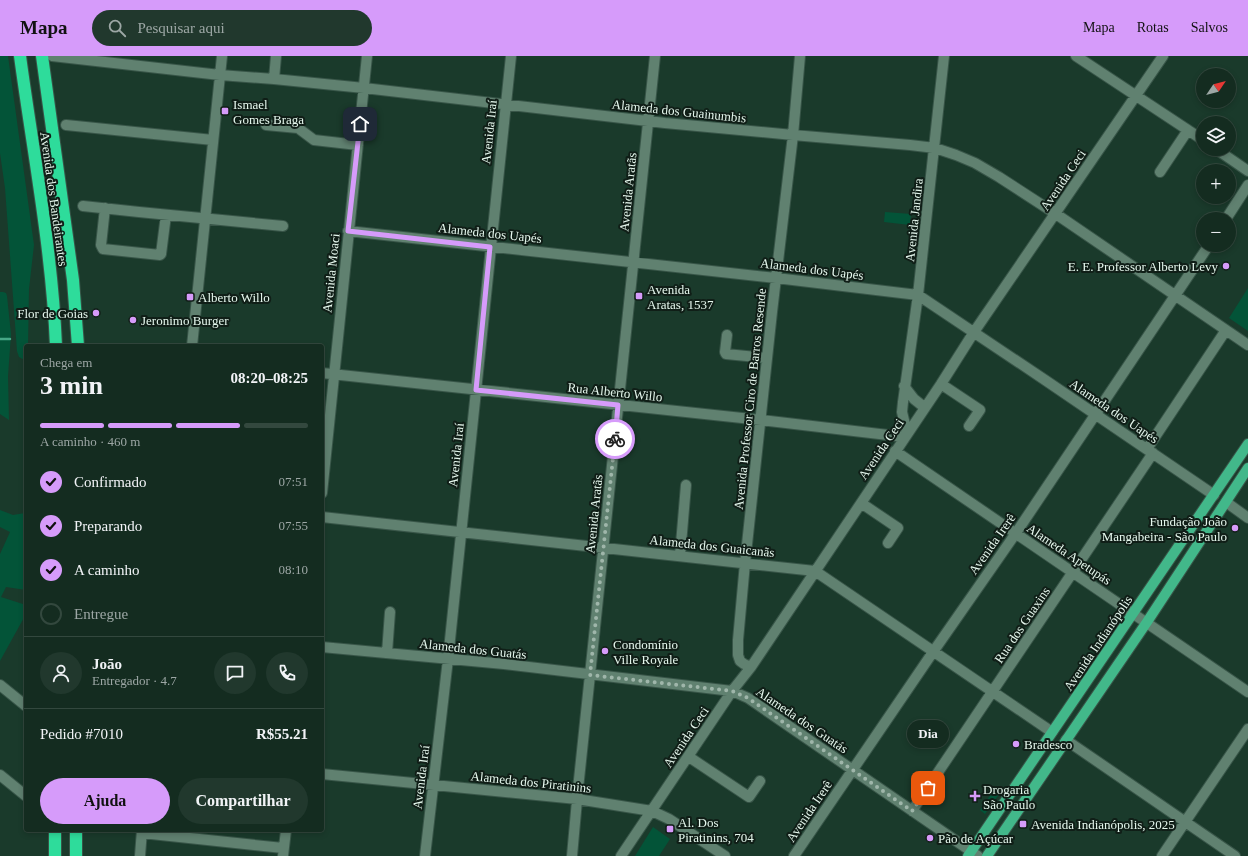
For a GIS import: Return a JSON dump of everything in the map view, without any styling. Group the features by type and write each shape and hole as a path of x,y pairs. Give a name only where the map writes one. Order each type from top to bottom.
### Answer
{"highway":[{"name":"Avenida dos Bandeirantes","path":"20,56 45,231 53,300 56,344"},
{"name":"Avenida dos Bandeirantes","path":"42,56 73,280 78,344"},
{"path":"55,832 55,856"},
{"path":"76,832 76,856"}],"main road":[{"name":"Avenida Indianópolis","path":"972,855 1052,732 1134,614 1248,444"},
{"path":"987,856 1147,622 1248,468"}],"street":[{"name":"Alameda dos Guainumbis","path":"52,56 78,57 220,75 364,88 648,121 792,136 935,148 956,155 986,169 1056,214 1248,345"},
{"path":"192,344 222,56"},
{"path":"274,79 276,56"},
{"name":"Avenida Moaci","path":"324,473 367,56"},
{"name":"Avenida Iraí","path":"425,856 448,659 511,56"},
{"name":"Avenida Aratãs","path":"572,856 655,56"},
{"name":"Avenida Professor Ciro de Barros Resende","path":"751,667 740,661 738,655 738,640 800,56"},
{"name":"Avenida Jandira","path":"906,435 902,412 904,386 918,295 944,56"},
{"path":"1076,56 1196,135"},
{"name":"Avenida Ceci","path":"621,856 732,691 751,667 924,407 941,384 974,332 1163,56"},
{"path":"66,125 213,140"},
{"path":"266,125 298,128 314,140 358,145"},
{"path":"1160,172 1188,130"},
{"path":"1226,156 1248,171"},
{"path":"1231,212 1248,185"},
{"path":"82,206 283,226"},
{"path":"105,208 101,245 103,249 160,256 166,214"},
{"name":"Alameda dos Uapés","path":"348,231 918,295 1214,495"},
{"name":"Avenida Irerê","path":"794,856 1016,533 1204,252"},
{"name":"Rua dos Guaxins","path":"912,811 1073,572 1226,330"},
{"path":"727,335 726,354 767,358"},
{"name":"Rua Alberto Willo","path":"324,373 906,435"},
{"path":"941,384 980,410 968,426"},
{"path":"904,386 914,399 924,407"},
{"name":"Alameda Apetupás","path":"895,451 1248,692"},
{"path":"680,556 686,485"},
{"path":"1226,502 1248,518"},
{"path":"861,503 898,528 888,543"},
{"name":"Alameda dos Guaicanãs","path":"324,517 815,570 1052,732"},
{"path":"386,653 390,612"},
{"name":"Alameda dos Guatás","path":"324,647 504,664 732,691 748,698 912,811 972,855"},
{"path":"0,685 24,702"},
{"path":"1162,856 1248,729"},
{"path":"1066,740 1235,856"},
{"path":"689,757 748,797 760,782"},
{"name":"Alameda dos Piratinins","path":"324,774 577,799 652,811 682,828 725,856"},
{"path":"0,775 24,794"},
{"path":"15,787 24,791"},
{"path":"140,856 142,832 283,852 286,832"}],"green space":[{"path":"0,56 8,56 34,245 29,289 28,344 24,344 24,360 19,357 17,351 5,188 0,153"},
{"path":"885,212 911,214 910,225 884,222"},
{"path":"1248,288 1248,331 1229,318"},
{"path":"0,292 6,293 7,296 11,334 8,376 9,420 0,414"},
{"path":"0,510 13,515 24,513 24,590 6,587 1,597 24,604 24,618 0,661 0,554 10,532 0,527"},
{"path":"990,786 1000,793 985,814 980,810 991,794"},
{"path":"653,827 670,839 659,856 635,856"}],"waterway":[{"path":"0,339 10,339"}],"way so far":[{"path":"615,439 590,675 732,691 748,698 912,811 928,788"}],"place":[{"name":"Ismael Gomes Braga","path":"225,111"},
{"name":"E. E. Professor Alberto Levy","path":"1226,266"},
{"name":"Avenida Aratas, 1537","path":"639,296"},
{"name":"Alberto Willo","path":"190,297"},
{"name":"Flor de Goias","path":"96,313"},
{"name":"Jeronimo Burger","path":"133,320"},
{"name":"Fundação João Mangabeira - São Paulo","path":"1235,528"},
{"name":"Condomínio Ville Royale","path":"605,651"},
{"name":"Bradesco","path":"1016,744"},
{"name":"Dia","path":"928,788"},
{"name":"Drogaria São Paulo","path":"975,796"},
{"name":"Avenida Indianópolis, 2025","path":"1023,824"},
{"name":"Al. Dos Piratinins, 704","path":"670,829"},
{"name":"Pão de Açúcar","path":"930,838"}],"route":[{"path":"360,124 348,231 490,247 476,390 618,405 615,439"}]}
